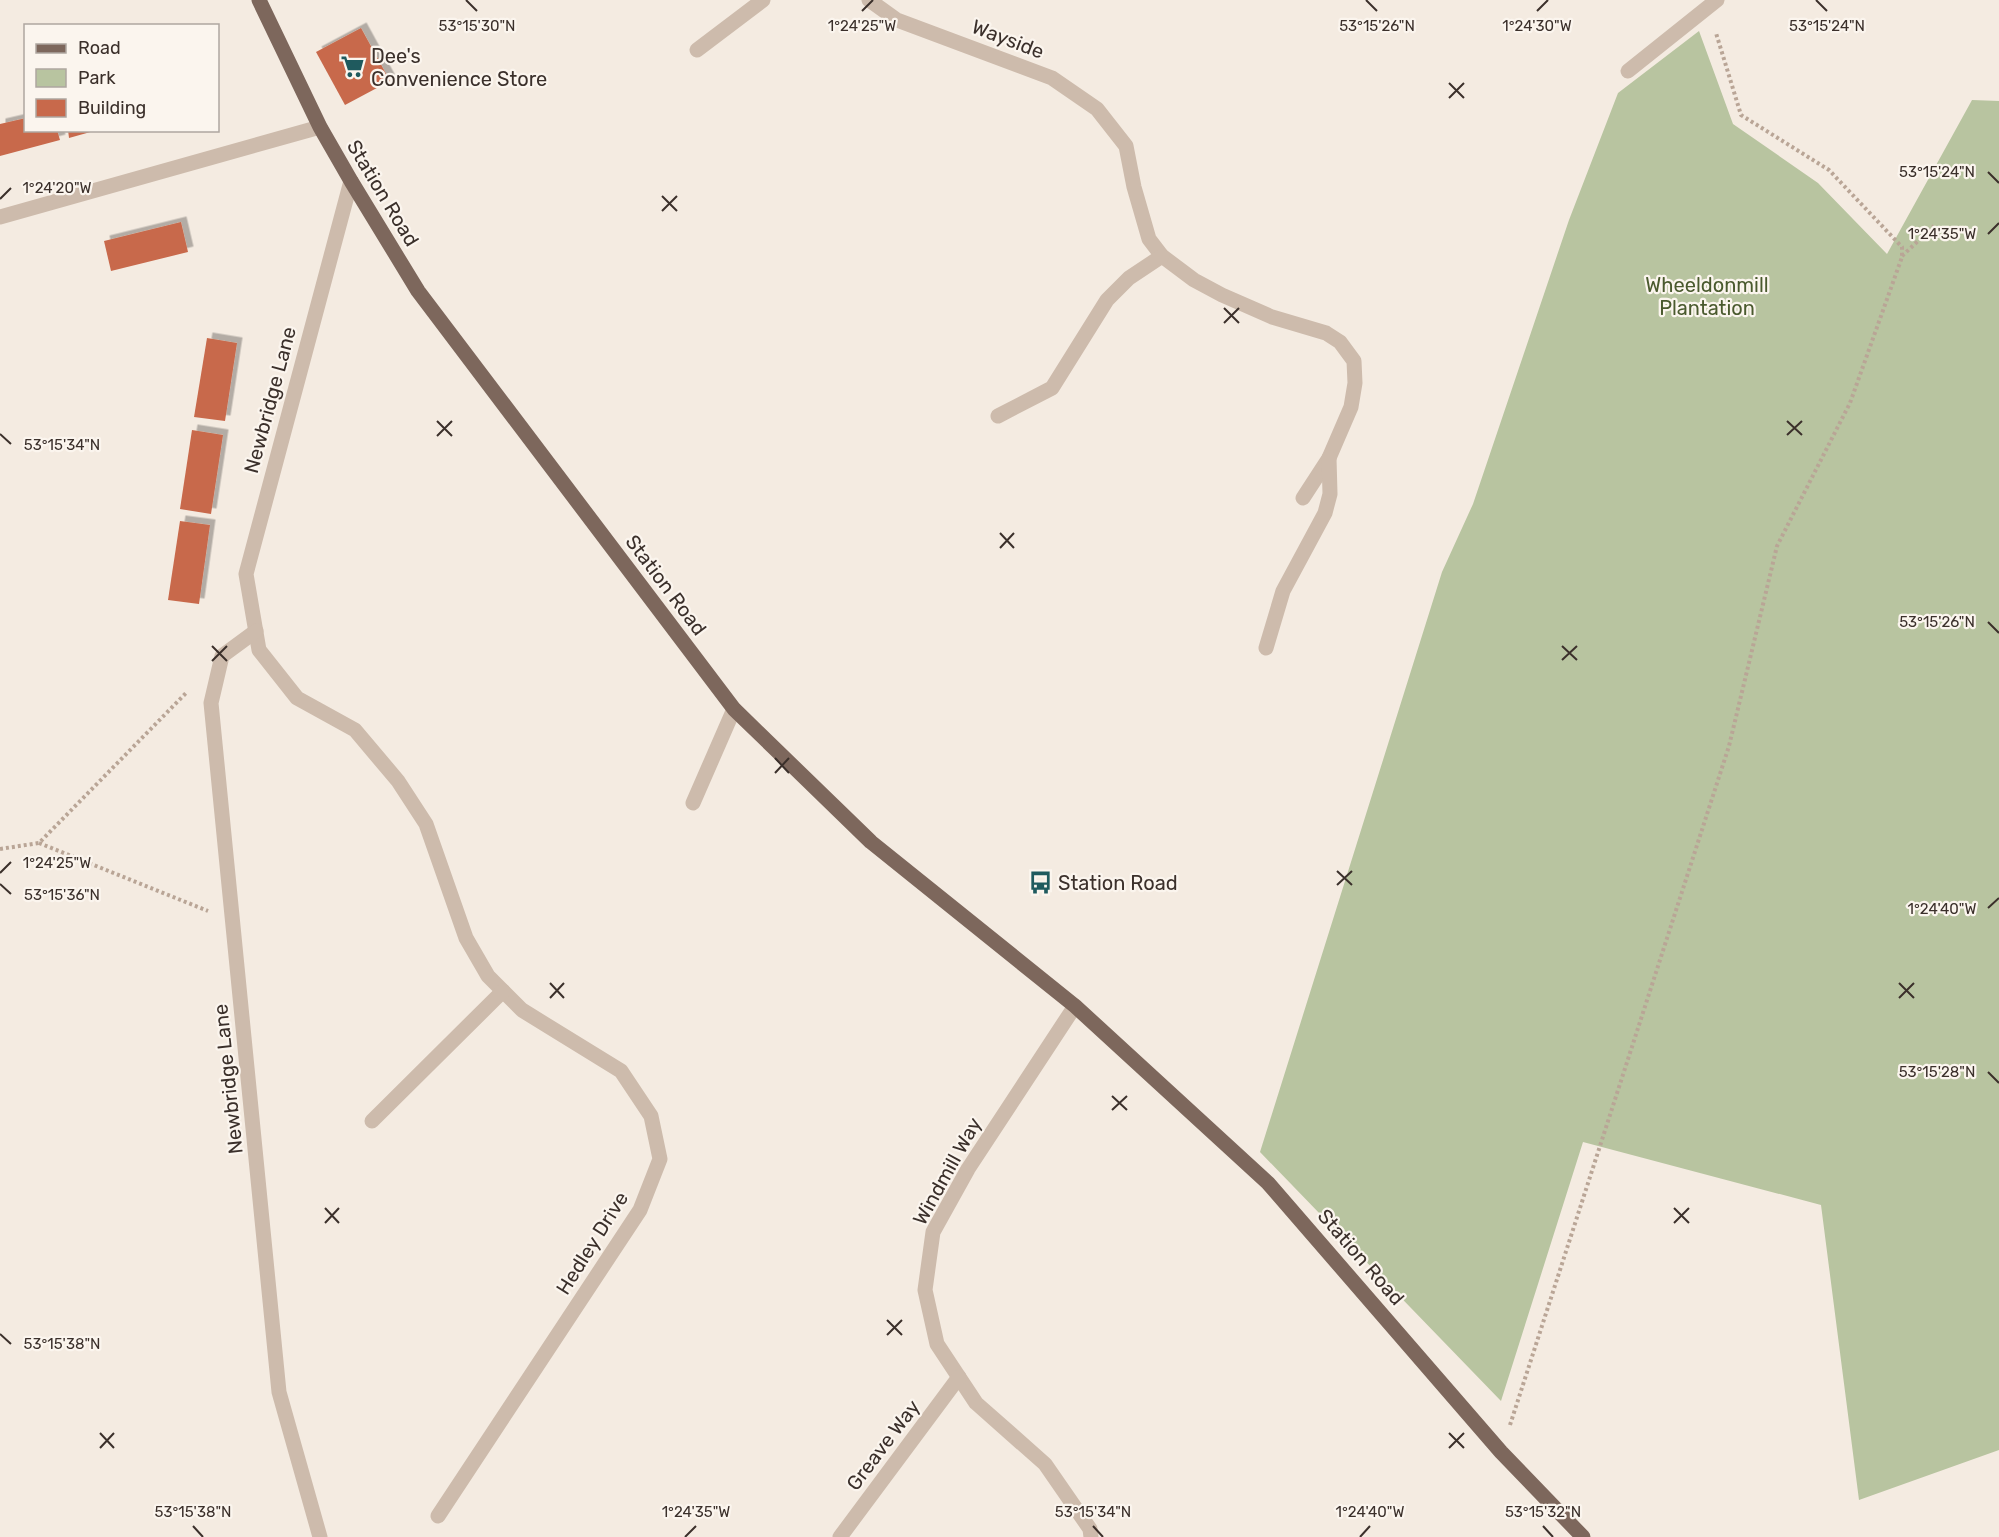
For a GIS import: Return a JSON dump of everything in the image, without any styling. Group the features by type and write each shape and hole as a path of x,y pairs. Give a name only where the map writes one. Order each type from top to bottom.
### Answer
{"main road":[{"name":"Station Road","path":"259,0 320,127 418,291 734,709 871,842 1075,1006 1268,1183 1373,1301 1501,1452 1583,1537"}],"street":[{"path":"697,50 763,0"},
{"name":"Wayside","path":"869,0 897,20 1052,78 1097,109 1126,146 1134,187 1149,239 1162,256"},
{"path":"1628,71 1713,3"},
{"path":"0,217 320,127"},
{"name":"Newbridge Lane","path":"259,650 246,574 351,181"},
{"path":"998,416 1052,388 1107,300 1128,278 1162,256 1194,280 1222,295 1272,317 1326,333 1340,342 1354,361 1355,383 1351,407 1329,458 1304,498"},
{"path":"1266,648 1283,591 1325,513 1330,494 1329,458"},
{"name":"Newbridge Lane","path":"256,631 222,656 211,703 279,1392 320,1537"},
{"name":"Hedley Drive","path":"259,650 297,698 355,730 398,781 426,824 466,938 488,975 522,1010 621,1071 651,1116 660,1159 640,1210 438,1516"},
{"path":"693,803 734,709"},
{"path":"372,1121 503,991"},
{"name":"Windmill Way","path":"1075,1006 968,1169 933,1232 925,1290 937,1344 976,1403 1045,1464 1089,1529 1091,1537"},
{"name":"Greave Way","path":"840,1537 959,1377"}],"path":[{"path":"1501,1452 1729,746 1778,546 1850,403 1902,257 1902,247 1829,170 1741,115 1713,3"},
{"path":"1902,257 1934,226"},
{"path":"39,843 189,690"},
{"path":"0,849 39,843 233,921"}],"green space":[{"name":"Wheeldonmill Plantation","path":"1699,31 1733,124 1818,183 1887,254 1972,100 1999,101 1999,1450 1859,1500 1821,1205 1583,1142 1501,1401 1260,1152 1442,572 1473,504 1569,220 1618,93"}],"building":[{"name":"Dee's Convenience Store","path":"361,28 390,81 345,105 316,52"},
{"path":"24,118 24,132 58,132 60,140 0,156 0,124"},
{"path":"68,132 90,132 69,138"},
{"path":"181,222 188,252 111,271 104,241"},
{"path":"207,338 237,343 225,421 194,417"},
{"path":"192,430 223,435 211,514 180,509"},
{"path":"180,521 210,525 199,604 168,600"}],"place":[{"name":"Dee's Convenience Store","path":"353,67"},
{"name":"Station Road","path":"1040,883"}]}
